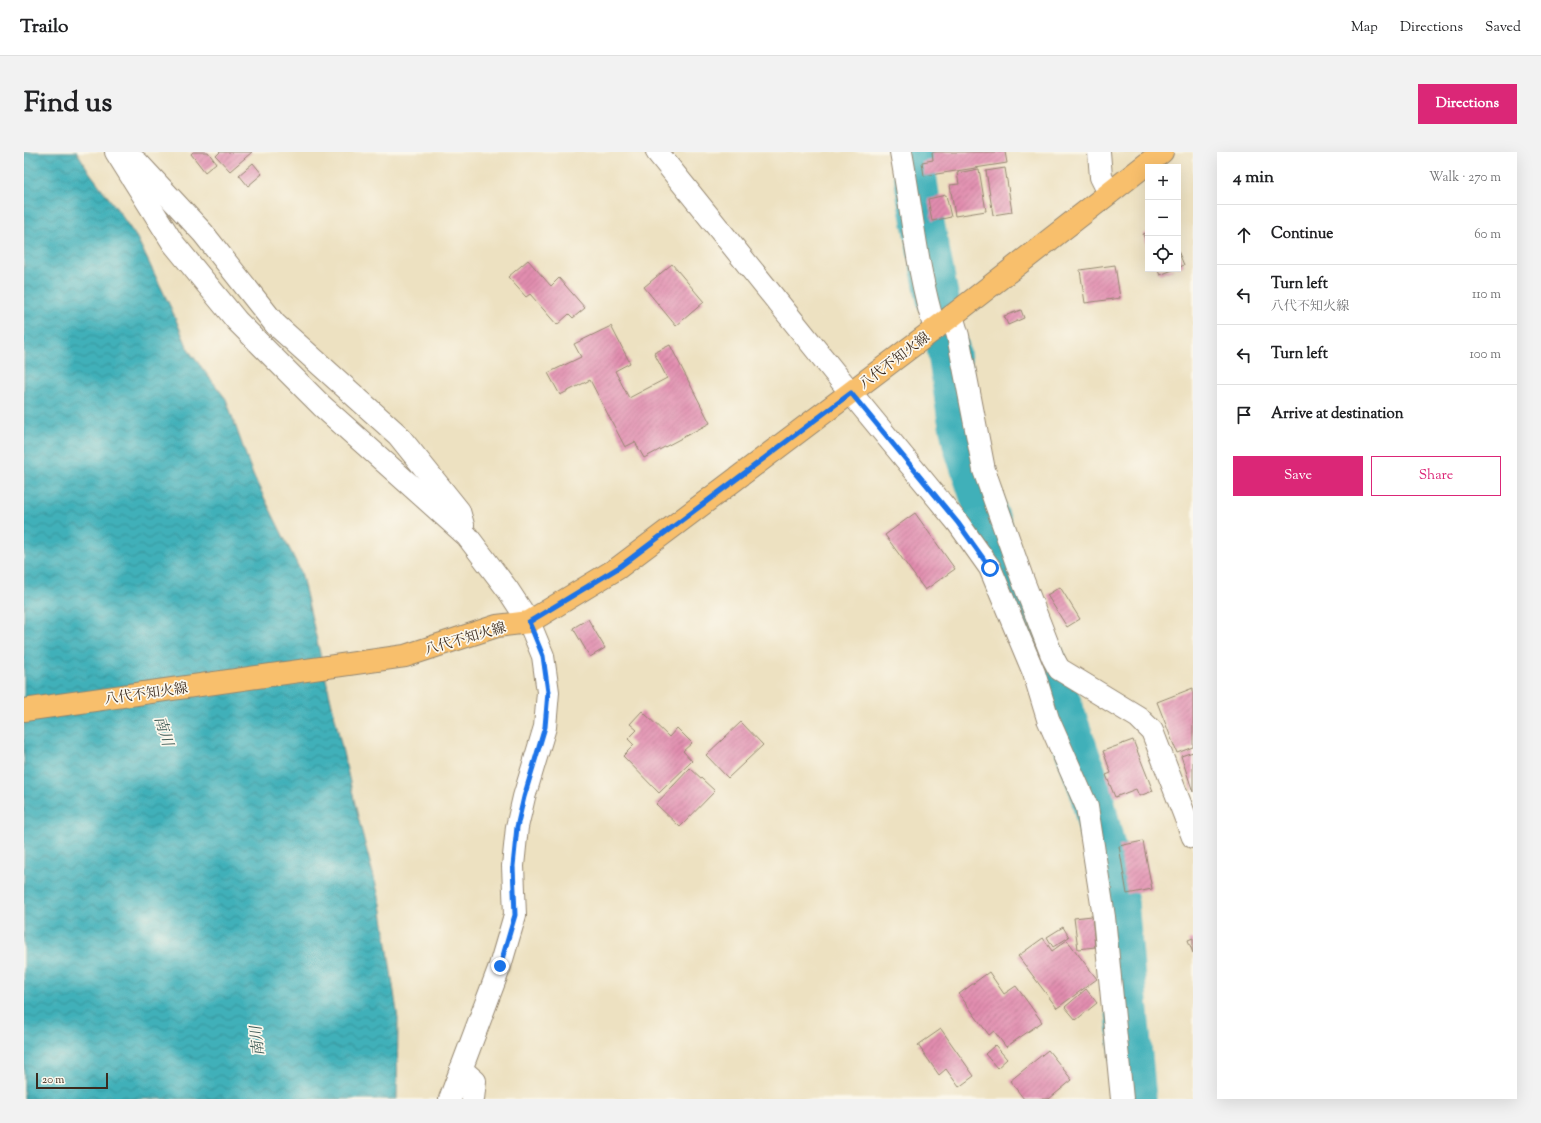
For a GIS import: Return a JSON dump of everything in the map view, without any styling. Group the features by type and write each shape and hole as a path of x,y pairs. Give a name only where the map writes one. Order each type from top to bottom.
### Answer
{"main road":[{"name":"八代不知火線","path":"24,710 405,656 497,626 529,622 618,568 952,316 1162,152"}],"street":[{"path":"116,152 172,244 237,321 322,406 467,536 508,590 529,622 543,656 548,692 545,727 524,797 517,827 513,866 515,915 500,966 450,1099"},
{"path":"124,152 138,163 203,233 275,324 398,435 458,511 467,536"},
{"path":"657,152 958,523 990,568 1034,673 1048,719 1087,807 1104,917 1122,1099"},
{"path":"901,152 920,268 929,310 935,329"},
{"path":"1099,152 1102,177 1109,193"},
{"path":"952,316 958,336 984,470 1022,578 1053,658 1059,668 1138,717 1152,732 1193,837"},
{"path":"461,1069 475,1081 473,1099"}],"water":[{"name":"南川","path":"24,152 77,152 90,173 137,238 171,308 189,351 226,399 253,475 301,572 359,821 381,904 398,1019 397,1099 24,1099"}],"building":[{"path":"193,152 208,152 216,163 205,172 191,154"},
{"path":"220,152 252,152 230,171 216,156"},
{"path":"932,152 1005,152 1007,163 924,176 922,162 933,160"},
{"path":"253,163 262,174 248,186 239,175"},
{"path":"1005,168 1012,212 993,215 986,171"},
{"path":"979,169 986,211 955,216 950,185 959,184 957,173"},
{"path":"946,195 951,217 932,221 928,199"},
{"path":"1181,258 1184,265 1181,266"},
{"path":"528,260 551,286 559,278 585,308 573,318 569,314 557,325 530,294 526,297 508,277"},
{"path":"672,264 704,302 676,326 644,287"},
{"path":"1115,265 1120,298 1085,303 1080,270"},
{"path":"1158,272 1168,272 1160,275"},
{"path":"1021,310 1024,318 1008,325 1004,316"},
{"path":"611,326 630,363 615,371 629,398 667,378 654,353 670,345 710,423 644,458 635,442 625,447 590,380 560,395 548,373 581,357 574,344"},
{"path":"915,513 955,569 925,590 885,535"},
{"path":"1060,587 1080,619 1067,627 1047,595"},
{"path":"588,619 605,648 590,657 573,628"},
{"path":"1193,688 1193,747 1177,753 1157,702"},
{"path":"642,711 669,737 677,728 692,743 683,751 692,761 659,793 623,756 634,745 628,739 637,730 630,724"},
{"path":"741,722 763,745 728,778 706,755"},
{"path":"1133,740 1153,791 1139,796 1136,789 1115,797 1106,775 1111,773 1103,751"},
{"path":"1193,752 1193,792 1181,756"},
{"path":"690,768 715,791 680,827 656,804"},
{"path":"1143,841 1152,889 1127,894 1119,846"},
{"path":"1092,916 1095,947 1078,949 1074,918"},
{"path":"1063,927 1069,937 1053,947 1047,937"},
{"path":"1043,938 1052,951 1067,940 1097,979 1057,1008 1018,956"},
{"path":"1193,938 1193,953 1188,940"},
{"path":"989,972 1004,994 1016,986 1042,1022 1006,1047 994,1031 989,1035 959,994"},
{"path":"1086,989 1097,1003 1076,1020 1065,1007"},
{"path":"941,1029 974,1076 959,1087 946,1069 939,1075 918,1045"},
{"path":"995,1045 1007,1059 997,1068 985,1054"},
{"path":"1048,1050 1072,1080 1049,1099 1024,1099 1010,1081"}],"waterway":[{"path":"912,152 919,202 938,300"},
{"path":"948,347 964,444 1012,591 1045,661 1090,788 1117,902 1135,1099"}],"route":[{"path":"500,966 515,915 513,866 517,827 524,797 545,727 548,692 543,656 529,622 618,568 851,393 958,523 990,568"}]}
